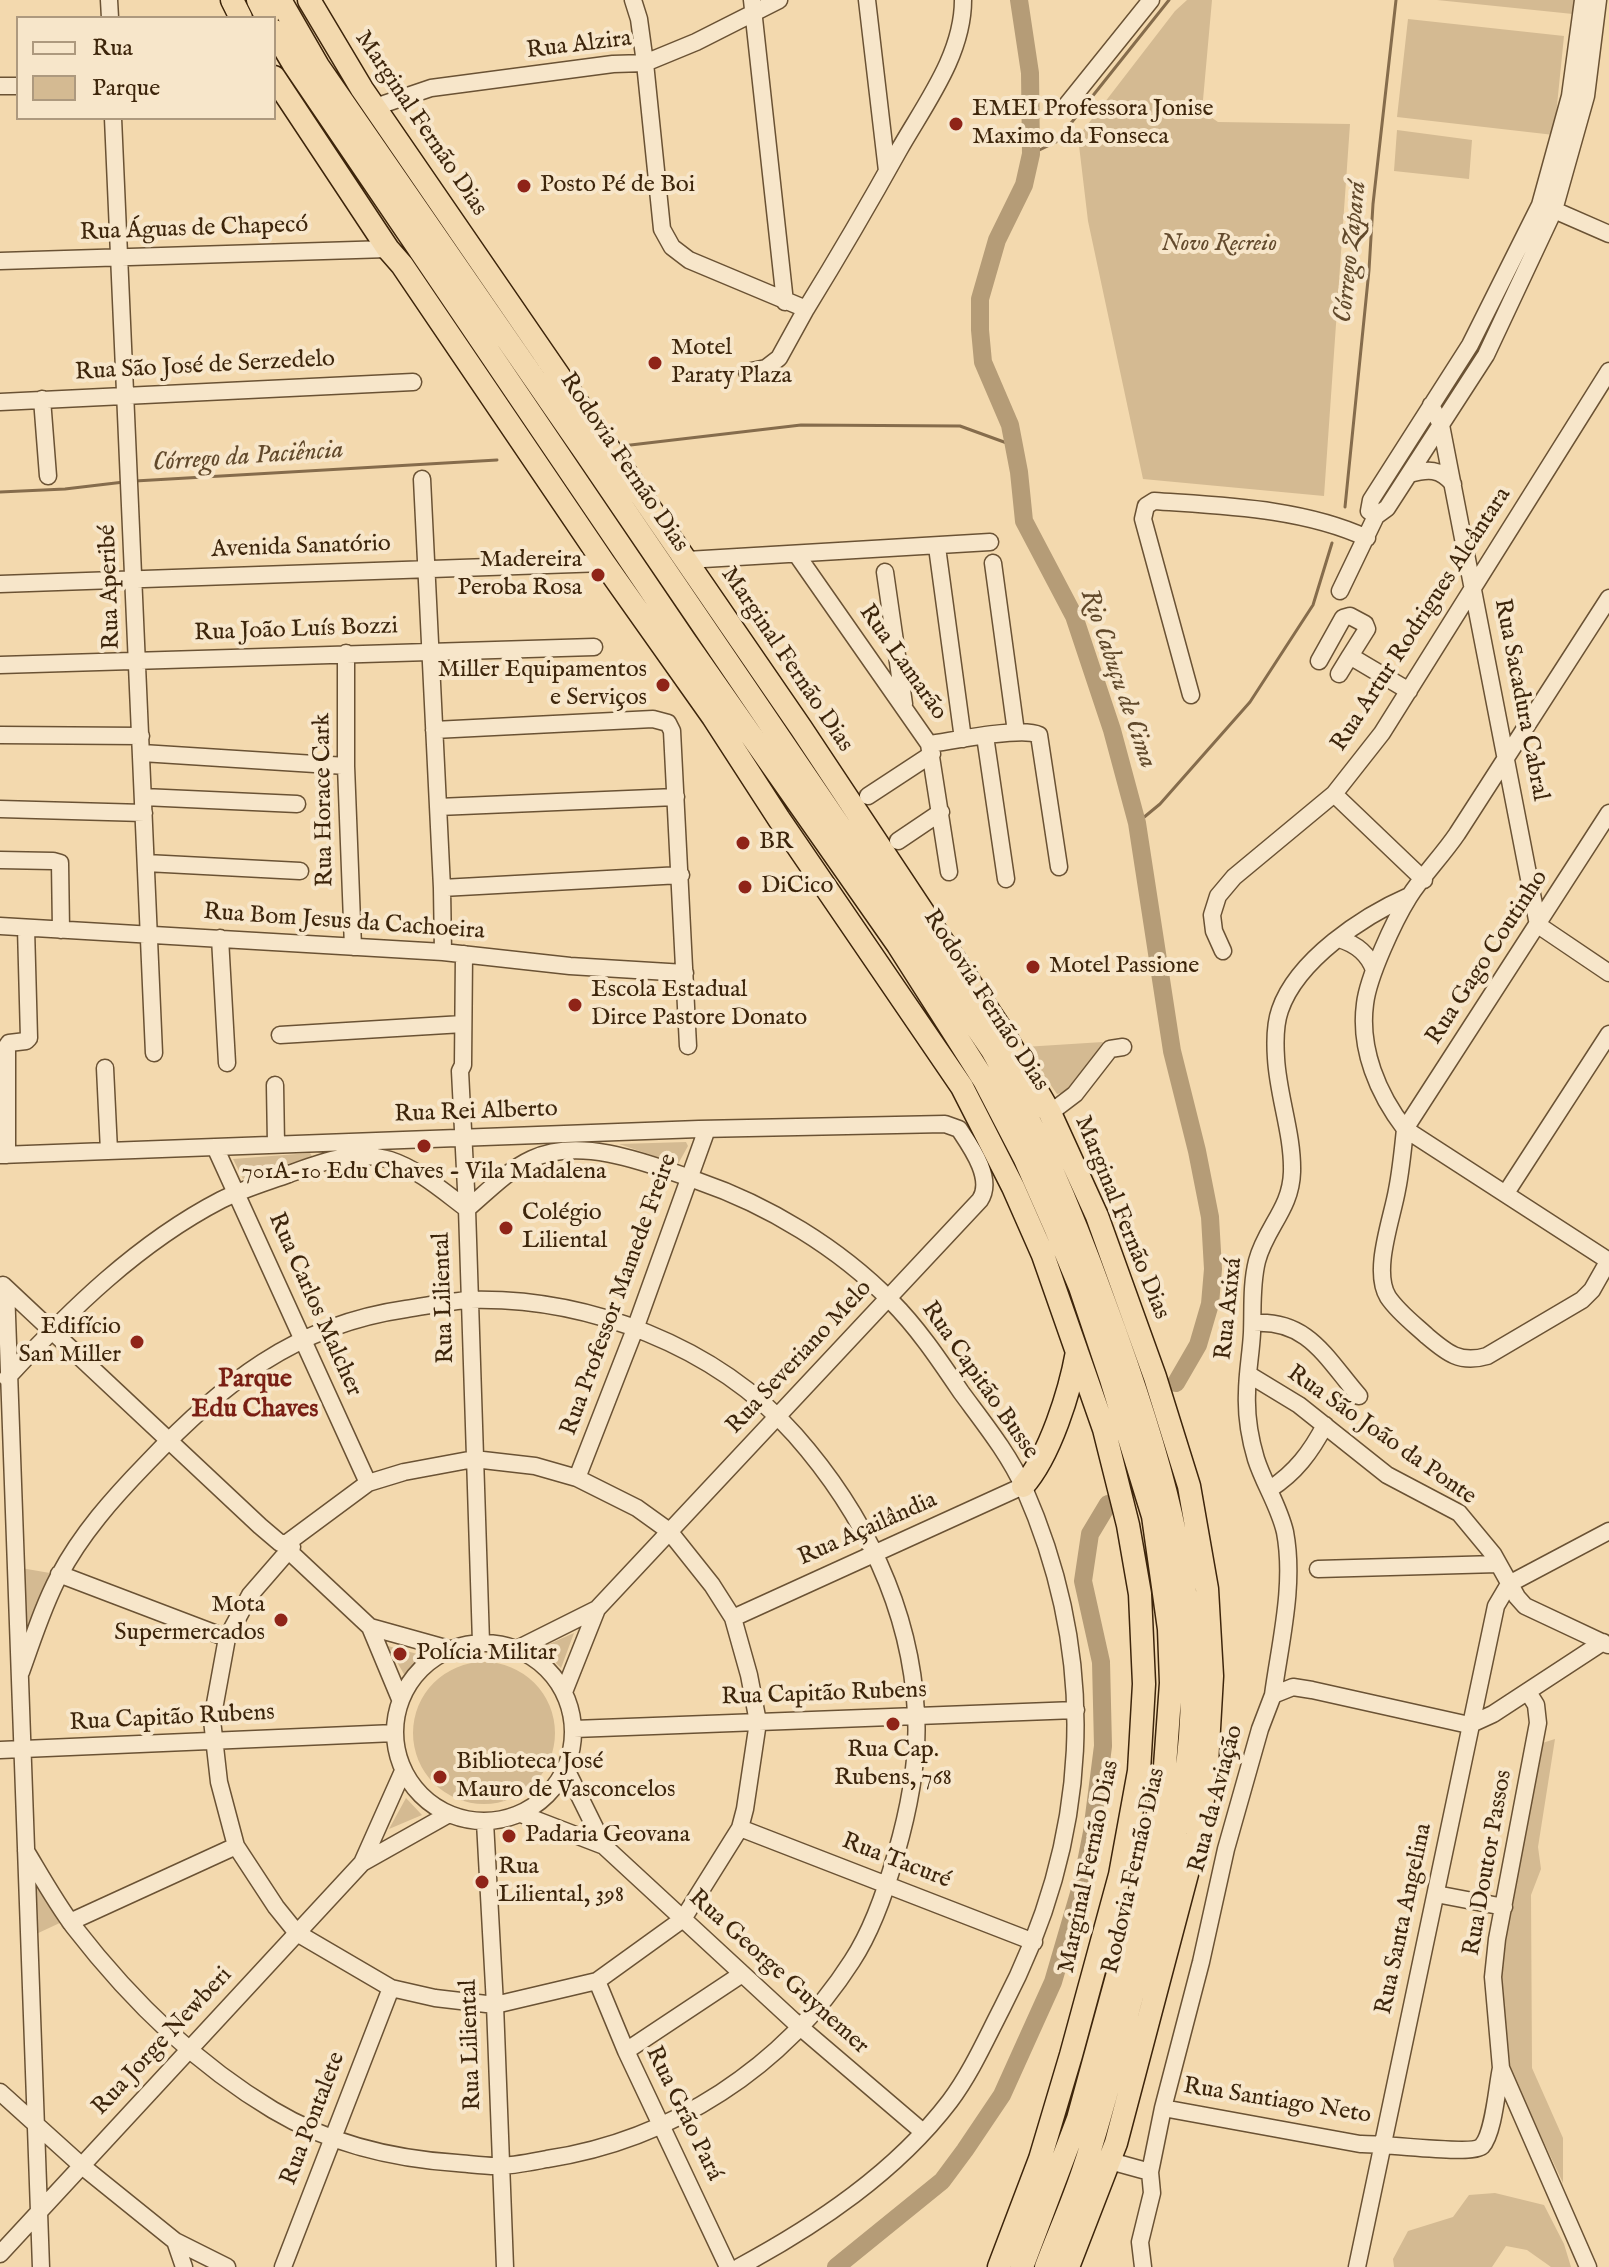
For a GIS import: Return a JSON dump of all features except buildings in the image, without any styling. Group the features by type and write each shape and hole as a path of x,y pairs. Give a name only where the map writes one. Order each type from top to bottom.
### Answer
{"highway":[{"name":"Rodovia Fernão Dias","path":"280,0 318,66 992,1050 1022,1105 1075,1221 1131,1373 1172,1512 1192,1630 1190,1738 1181,1808 1152,1924 1083,2171 1046,2267"},
{"name":"Marginal Fernão Dias","path":"309,0 375,107 687,560 977,992 1050,1113 1111,1252 1178,1449 1189,1486 1207,1589 1212,1676 1206,1781 1197,1836 1170,1946 1110,2161 1068,2267"},
{"name":"Rodovia Fernão Dias","path":"276,34 685,641 898,945 984,1080 1025,1159 1055,1227 1080,1287 1111,1379 1153,1516 1169,1629 1171,1683 1161,1802 1078,2119 1022,2267"},
{"name":"Marginal Fernão Dias","path":"276,80 388,249 713,717 962,1087 1043,1255 1108,1442 1136,1567 1143,1625 1142,1745 1128,1838 1086,2002 1040,2159 999,2267"},
{"path":"1023,1486 1037,1467 1058,1419 1072,1379 1077,1351"}],"street":[{"path":"633,0 645,63 665,239 689,260 806,309"},
{"name":"Rua Alzira","path":"375,107 431,88 613,64 645,63 696,42 753,6 779,0"},
{"path":"867,0 887,171"},
{"path":"747,372 773,364 887,171 949,61 963,15 963,0"},
{"path":"1065,107 1151,0"},
{"path":"1376,516 1369,511 1371,500 1470,345 1540,205 1570,96 1583,0"},
{"path":"1340,591 1376,516 1387,508 1486,355 1554,210 1586,96 1598,0"},
{"path":"753,6 785,302"},
{"name":"Rua Aperibé","path":"113,120 154,1053"},
{"path":"1554,210 1609,234"},
{"name":"Rua Águas de Chapecó","path":"0,261 388,249"},
{"path":"1487,311 1503,319"},
{"name":"Rua Artur Rodrigues Alcântara","path":"1223,951 1214,931 1212,915 1218,896 1234,877 1334,794 1368,754 1609,371"},
{"name":"Rua São José de Serzedelo","path":"0,402 413,382"},
{"path":"42,399 48,476"},
{"name":"Rua Sacadura Cabral","path":"1431,405 1441,425 1538,925"},
{"path":"1409,474 1430,469 1440,472 1453,484"},
{"path":"422,479 443,952"},
{"path":"1191,695 1143,510 1154,501 1291,515 1323,522 1367,538"},
{"path":"687,560 990,542"},
{"path":"937,547 963,739"},
{"name":"Rua Lamarão","path":"797,555 930,749 963,739 1036,732 1040,738 1059,867"},
{"name":"Avenida Sanatório","path":"0,584 604,563"},
{"path":"993,563 1016,732"},
{"path":"885,572 905,710"},
{"path":"1405,1129 1382,1282 1388,1297 1405,1316 1449,1355 1462,1360 1487,1356 1564,1312 1592,1290 1609,1260 1405,1129 1382,1094 1367,1049 1363,1015 1374,970 1409,896 1449,846 1609,598"},
{"path":"1345,664 1367,629 1365,624 1350,616 1343,618 1322,655 1409,691"},
{"name":"Rua João Luís Bozzi","path":"0,665 594,647"},
{"name":"Rua Horace Cark","path":"346,653 346,766 353,947"},
{"path":"434,730 665,720 672,731 688,1046"},
{"path":"0,735 142,744 346,766"},
{"path":"985,736 1006,879"},
{"path":"868,796 930,749 949,872"},
{"path":"1334,794 1424,880"},
{"path":"438,807 676,797"},
{"path":"0,809 297,804"},
{"path":"898,841 941,812"},
{"name":"Rua Gago Coutinho","path":"1405,1129 1609,813"},
{"path":"0,860 60,863 61,930"},
{"path":"146,863 300,871"},
{"path":"442,888 681,875"},
{"name":"Rua Axixá","path":"1273,1695 1288,1580 1285,1532 1256,1461 1246,1397 1257,1260 1268,1233 1284,1210 1292,1169 1276,1059 1279,1012 1286,997 1318,957 1362,922 1409,896"},
{"path":"1538,925 1609,973"},
{"name":"Rua Bom Jesus da Cachoeira","path":"0,926 443,952 570,966 685,973"},
{"path":"4,1155 7,1046 12,1042 28,1040 30,1035 26,928"},
{"path":"220,938 227,1063"},
{"path":"1339,939 1358,947 1371,961 1374,970"},
{"name":"Rua Liliental","path":"464,954 463,1065 460,1071 481,1642"},
{"path":"280,1035 463,1024"},
{"path":"1506,1193 1609,1034"},
{"path":"1050,1113 1075,1094 1110,1049 1123,1047"},
{"path":"105,1068 109,1151"},
{"path":"275,1085 276,1144"},
{"name":"Rua Rei Alberto","path":"4,1155 707,1129 954,1126"},
{"name":"Rua Severiano Melo","path":"597,1609 984,1194 984,1178 978,1162 954,1126"},
{"name":"Rua Professor Mamede Freire","path":"577,1478 707,1129"},
{"name":"Rua Carlos Malcher","path":"215,1147 368,1483"},
{"name":"Rua Capitão Busse","path":"467,1209 523,1164 537,1157 553,1153 600,1152 725,1190 787,1221 889,1298 932,1350 1023,1486 1062,1602 1071,1652 1076,1710 1076,1754 1068,1827 1062,1857 1034,1942 1006,2001 952,2099 923,2132 839,2206 739,2267"},
{"path":"4,1380 51,1330 102,1283 185,1220 237,1193 335,1158 361,1156 402,1165 467,1209"},
{"path":"3,1286 370,1627 400,1699"},
{"path":"3,1286 4,1380 24,1749 41,2267"},
{"path":"21,1672 59,1574 103,1511 224,1387 302,1338 377,1313 468,1300 554,1305 635,1329 705,1362 778,1415 836,1484 876,1552 898,1612 911,1667 917,1716 910,1800 888,1883 854,1958 800,2027 736,2084 664,2126 585,2153 501,2166 410,2160 332,2137 276,2112 189,2050 109,1969 70,1922 26,1851"},
{"path":"1253,1323 1288,1325 1306,1335 1359,1396"},
{"name":"Rua São João da Ponte","path":"1248,1374 1325,1425 1387,1475 1459,1513 1525,1606 1606,1644"},
{"path":"1270,1489 1292,1473 1310,1453 1325,1425"},
{"path":"474,1459 535,1466 577,1478 637,1508 669,1531 712,1585 733,1618 758,1722 740,1828 683,1919 597,1981 495,2005 435,1998 391,1988 297,1933 236,1846 222,1796 212,1720 227,1638 237,1616 284,1550 306,1529 368,1483 428,1466 474,1459"},
{"name":"Rua Açailândia","path":"733,1618 1023,1486"},
{"path":"1509,1584 1609,1531"},
{"path":"1318,1569 1498,1564"},
{"path":"59,1574 227,1638"},
{"name":"Rua Santa Angelina","path":"1357,2267 1469,1725 1496,1606 1509,1584"},
{"path":"517,1649 597,1609"},
{"path":"564,1692 597,1609"},
{"path":"370,1627 449,1649"},
{"path":"481,1642 517,1649 545,1666 564,1692 574,1729 566,1769 539,1803 521,1814 485,1822 449,1814 431,1804 415,1789 403,1771 395,1733 400,1699 412,1679 449,1649 481,1642"},
{"path":"1273,1695 1293,1687 1469,1725 1493,1714 1606,1644"},
{"name":"Rua Doutor Passos","path":"1528,1692 1536,1705 1538,1723 1497,1939 1493,1977 1501,2068 1588,2267"},
{"name":"Rua da Aviação","path":"1143,2267 1140,2242 1152,2193 1150,2172 1163,2108 1201,1962 1226,1849 1260,1729 1273,1695"},
{"name":"Rua Capitão Rubens","path":"574,1729 1076,1710"},
{"name":"Rua Capitão Rubens","path":"0,1750 395,1733"},
{"path":"566,1769 604,1846"},
{"path":"362,1863 403,1771"},
{"path":"362,1863 449,1814"},
{"path":"521,1814 604,1846"},
{"name":"Rua Liliental","path":"485,1822 505,2267"},
{"name":"Rua Tacuré","path":"740,1828 1034,1942"},
{"path":"70,1922 236,1846"},
{"name":"Rua George Guynemer","path":"604,1846 800,2027 923,2132"},
{"name":"Rua Jorge Newberi","path":"0,2254 362,1863"},
{"path":"1436,1894 1504,1907"},
{"path":"626,2051 742,1974"},
{"name":"Rua Grão Pará","path":"597,1981 626,2051 728,2267"},
{"name":"Rua Pontalete","path":"283,2267 391,1988"},
{"name":"Rua Santiago Neto","path":"1163,2108 1360,2144 1384,2143 1459,2151 1477,2149 1488,2135 1501,2068"},
{"path":"0,2092 82,2166 175,2241 227,2267"},
{"path":"1110,2161 1150,2172"},
{"path":"175,2241 184,2267"}],"green space":[{"name":"Novo Recreio","path":"1187,0 1212,0 1202,111 1218,122 1350,124 1324,496 1143,479 1088,221 1078,137 1175,11"},
{"path":"1437,0 1574,0 1573,14"},
{"path":"1408,19 1564,36 1554,135 1397,117"},
{"path":"1397,130 1472,140 1469,179 1394,171"},
{"path":"1103,1042 1079,1081 1057,1094 1024,1047"},
{"path":"686,1142 688,1146 678,1164 619,1144"},
{"path":"310,1153 312,1156 243,1179 233,1159"},
{"path":"21,1568 50,1573 30,1625 26,1626"},
{"path":"574,1633 561,1668 540,1648"},
{"path":"388,1646 421,1655 405,1676"},
{"path":"484,1662 511,1667 534,1683 550,1706 555,1733 550,1760 534,1783 511,1799 484,1804 457,1799 434,1783 418,1760 413,1733 418,1706 434,1683 457,1667"},
{"path":"1555,1739 1538,1847 1541,1869 1531,1895 1532,2068 1563,2138 1563,2183 1511,2072 1499,1984 1503,1938 1539,1744"},
{"path":"406,1798 422,1815 389,1829"},
{"path":"32,1871 64,1921 34,1935"},
{"path":"1495,2193 1544,2205 1564,2244 1571,2267 1551,2267 1527,2250 1506,2246 1492,2267 1394,2267 1393,2259 1408,2231 1453,2217 1469,2195"}],"waterway":[{"name":"Rio Cabuçu de Cima","path":"1019,0 1030,73 1031,154 1024,185 997,240 980,299 983,362 1010,425 1024,521 1074,616 1112,730 1137,823 1172,1051 1210,1217 1213,1269 1210,1304 1198,1345 1176,1383"},
{"path":"1031,154 1056,142 1169,0"},
{"name":"Córrego Zapará","path":"1345,507 1373,204 1396,0"},
{"name":"Córrego da Paciência","path":"622,446 801,425 960,426 1015,446"},
{"name":"Córrego da Paciência","path":"135,481 497,460"},
{"name":"Córrego da Paciência","path":"0,492 124,482"},
{"name":"Córrego Zapará","path":"1137,823 1160,804 1250,702 1313,605 1332,543"},
{"name":"Rio Cabuçu de Cima","path":"836,2267 942,2181 1002,2095 1053,1982 1082,1883 1103,1746 1101,1662 1083,1581 1090,1534 1108,1504"}],"place":[{"name":"EMEI Professora Jonise Maximo da Fonseca","path":"956,124"},
{"name":"Posto Pé de Boi","path":"524,186"},
{"name":"Motel Paraty Plaza","path":"655,363"},
{"name":"Madereira Peroba Rosa","path":"598,575"},
{"name":"Miller Equipamentos e Serviços","path":"663,685"},
{"name":"BR","path":"743,843"},
{"name":"DiCico","path":"745,887"},
{"name":"Motel Passione","path":"1033,967"},
{"name":"Escola Estadual Dirce Pastore Donato","path":"575,1005"},
{"name":"701A-10 Edu Chaves - Vila Madalena","path":"424,1146"},
{"name":"Colégio Liliental","path":"506,1228"},
{"name":"Edifício San Miller","path":"137,1342"},
{"name":"Mota Supermercados","path":"281,1620"},
{"name":"Polícia Militar","path":"400,1654"},
{"name":"Rua Cap. Rubens, 768","path":"893,1724"},
{"name":"Biblioteca José Mauro de Vasconcelos","path":"440,1777"},
{"name":"Padaria Geovana","path":"509,1836"},
{"name":"Rua Liliental, 398","path":"482,1882"}],"district":[{"name":"Parque Edu Chaves","path":"255,1396"}]}
